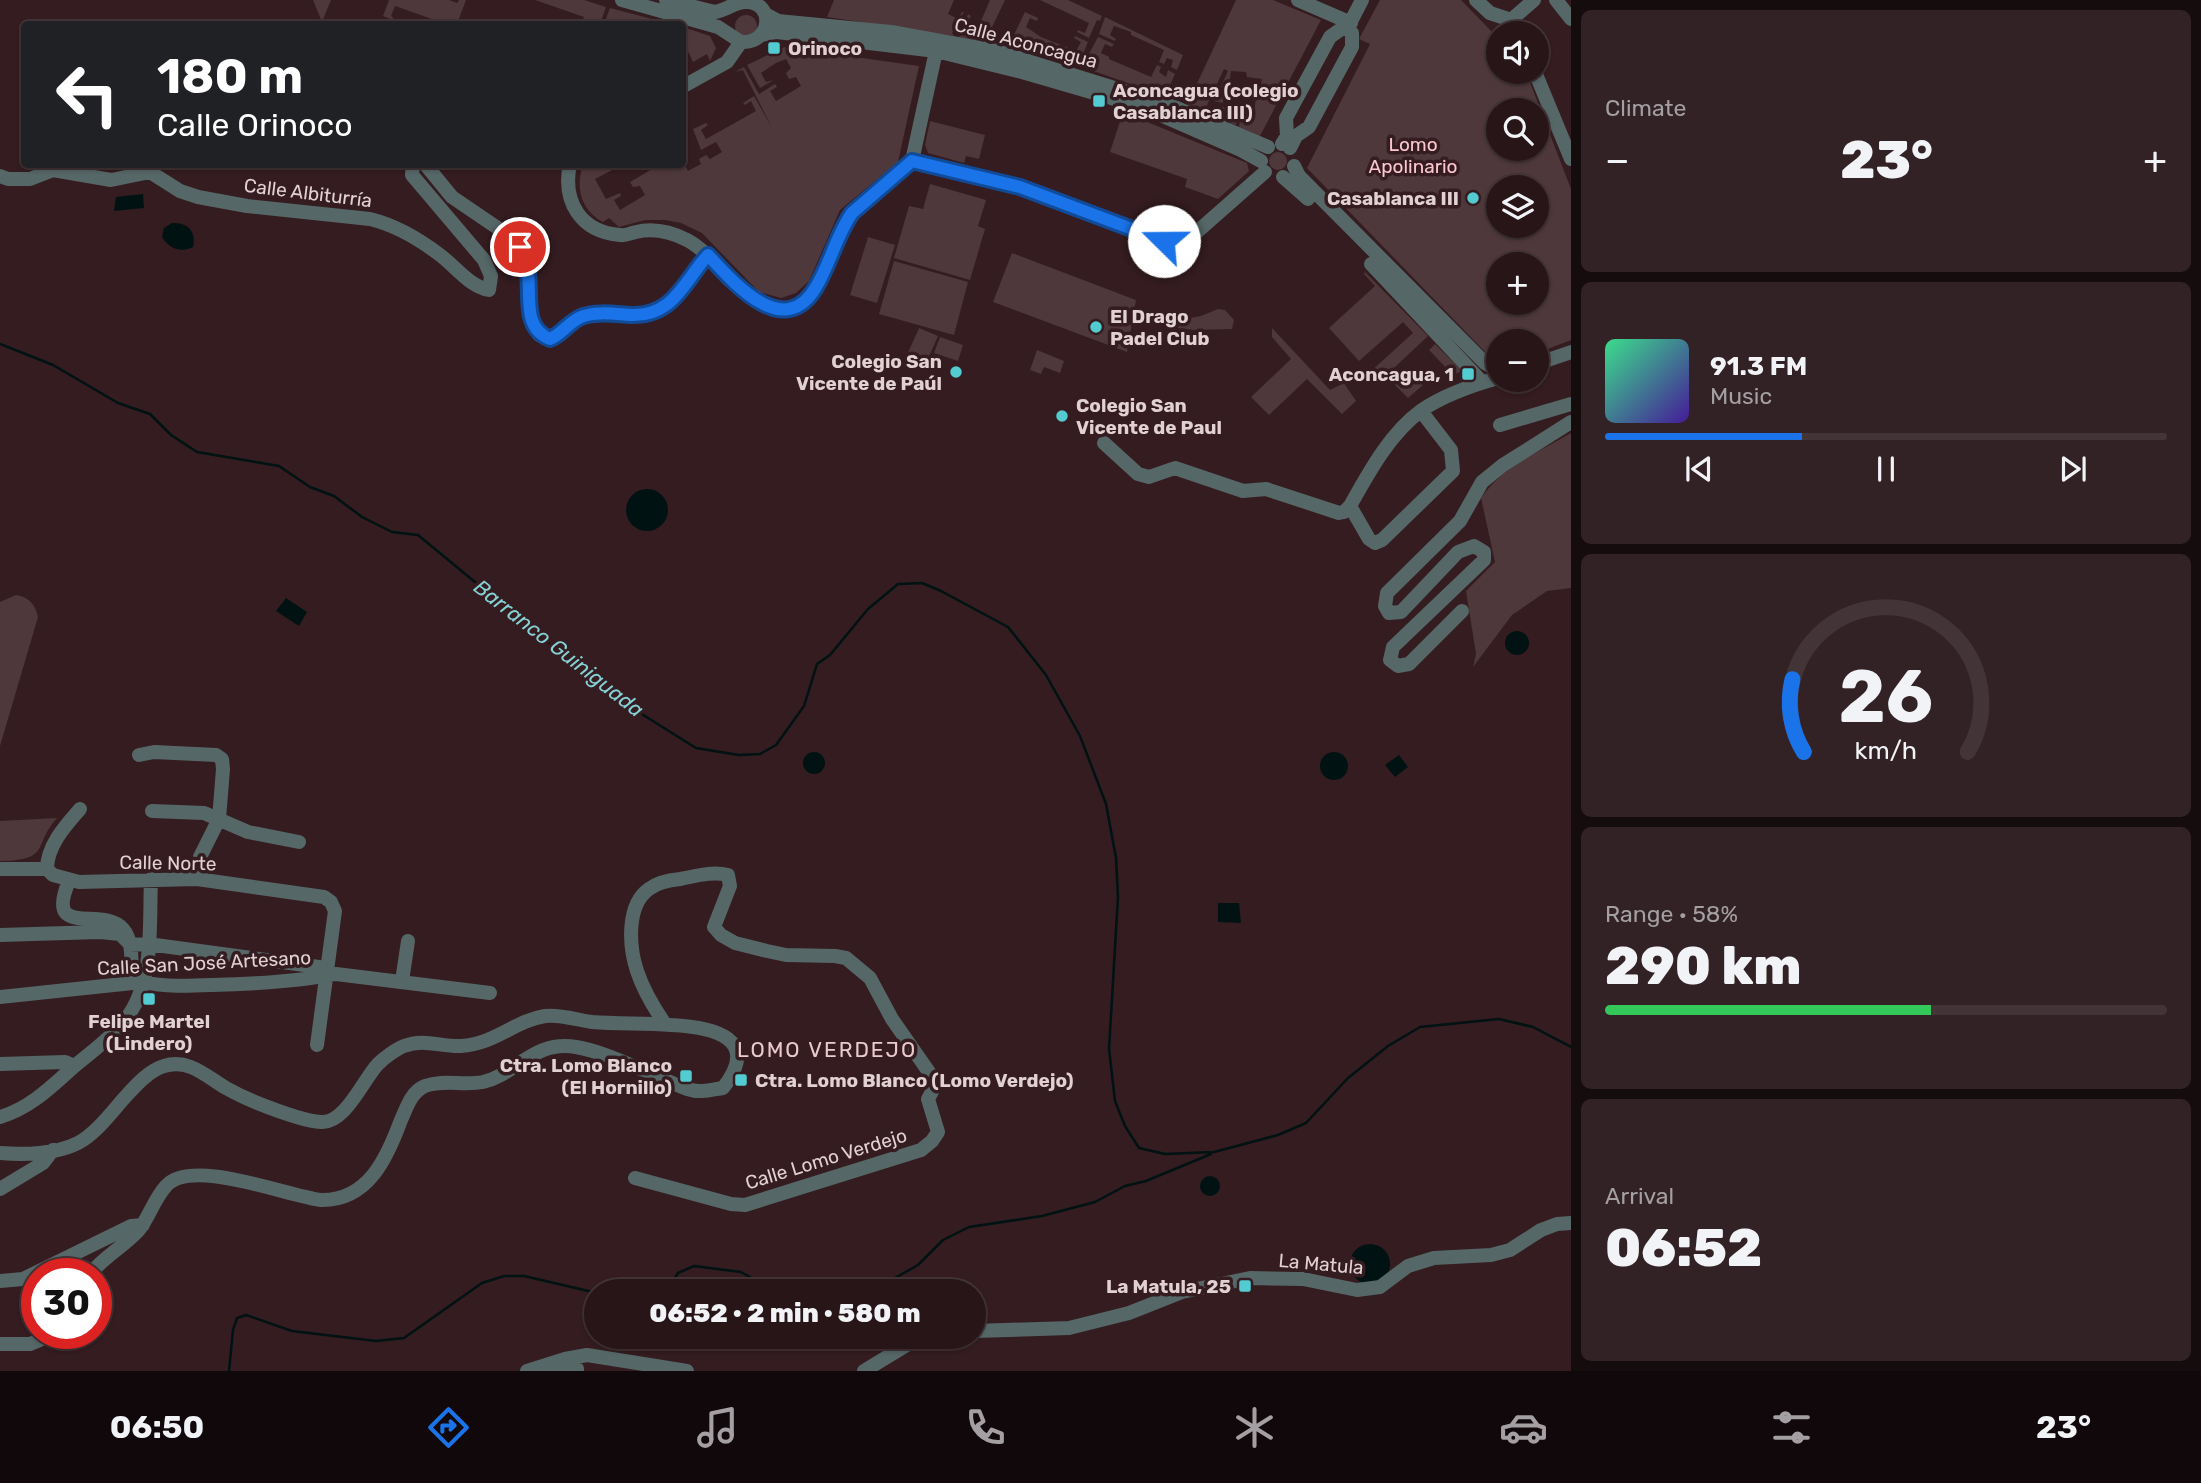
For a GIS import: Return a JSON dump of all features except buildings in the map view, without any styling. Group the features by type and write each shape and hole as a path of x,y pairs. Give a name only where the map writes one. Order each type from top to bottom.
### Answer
{"street":[{"path":"622,0 718,27 736,40 756,40 762,35 766,25 762,7 754,3 741,2 715,12 666,0"},
{"path":"1298,0 1349,26 1352,47 1309,127 1280,146 1262,153 1263,167 1274,177 1283,177 1292,183 1482,382"},
{"path":"1280,146 1287,136 1286,118 1330,37 1349,26 1362,0"},
{"path":"1476,0 1503,21"},
{"path":"1515,21 1534,0"},
{"path":"1556,0 1571,19"},
{"name":"Calle Aconcagua","path":"762,7 778,21 891,32 996,51 1172,106 1280,146"},
{"path":"731,8 725,19 728,32 736,40"},
{"name":"Calle Aconcagua","path":"762,35 777,32 936,51 991,64 1108,97 1163,116 1241,150 1263,167"},
{"path":"686,86 727,62 736,40"},
{"path":"569,168 567,183 573,208 582,220 595,228 622,236 649,230 667,232 688,241 708,255 752,299 773,308 788,309 807,299 816,288 852,213 912,161 936,51"},
{"path":"1540,84 1571,159"},
{"path":"1287,123 1303,132"},
{"path":"1280,146 1294,156 1294,166 1299,176 1486,364"},
{"path":"912,161 1020,187 1172,243 1184,242 1190,238 1263,167"},
{"path":"1283,177 1294,166"},
{"name":"Calle Albiturría","path":"0,176 30,179 53,170 111,180 150,172 180,191 198,197 247,206 389,223 437,252 475,288 489,290 491,276 484,260 412,175 413,168"},
{"path":"428,168 452,197 505,233 520,247 528,272 532,323 539,335 550,339 560,335 581,317 640,315 665,307 687,285 694,270 708,255"},
{"path":"1549,360 1571,352"},
{"path":"1104,443 1138,474 1149,477 1175,468 1243,491 1266,489 1333,513 1344,512 1376,461 1421,411 1486,381"},
{"path":"1500,425 1571,404"},
{"path":"1350,506 1368,539 1375,543 1382,540 1452,471 1451,450 1421,411"},
{"path":"1462,611 1409,664 1398,666 1390,660 1394,648 1484,560 1484,552 1474,546 1458,552 1401,612 1390,613 1385,606 1387,593 1460,521 1482,482 1503,465 1571,422"},
{"path":"139,755 154,752 216,755 222,759 219,819 200,857 197,879"},
{"path":"0,1117 12,1114 38,1099 125,1020 137,1000 137,983 125,930 115,922 103,918 76,919 69,916 64,907 69,881 53,875 47,869 47,859 64,828 80,809"},
{"path":"152,811 204,813 248,832 299,842"},
{"path":"0,869 47,869"},
{"name":"Calle Lomo Verdejo","path":"635,1178 731,1204 745,1205 921,1150 938,1132 928,1099 935,1086 931,1075 892,1019 870,978 846,958 786,955 734,943 721,936 714,926 730,886 728,875 718,872 663,881 647,890 637,902 631,925 636,971 664,1024"},
{"path":"137,983 146,970 151,879"},
{"name":"Calle Norte","path":"69,881 197,879 324,897 331,902 335,911 326,976"},
{"path":"0,935 100,932 120,934 130,945"},
{"path":"402,981 408,941"},
{"path":"130,945 148,944 319,967 326,976 317,1045"},
{"path":"326,976 336,974 490,993"},
{"name":"Calle San José Artesano","path":"0,997 137,983 161,986 251,984 326,976"},
{"path":"0,1153 53,1150 78,1143 100,1125 131,1090 166,1065 197,1069 226,1088 256,1102 322,1122 334,1119 348,1106 379,1063 403,1046 425,1041 460,1046 489,1041 526,1021 547,1016 592,1022 664,1024 714,1030 730,1042 739,1059 734,1074 723,1088 702,1091 689,1090 621,1061 573,1046 536,1052 485,1081 470,1084 441,1082 420,1089 410,1100 387,1157 368,1182 352,1194 334,1200 310,1199 220,1177 180,1177 167,1184 143,1226 107,1258"},
{"path":"0,1064 65,1062 74,1066"},
{"path":"0,1189 43,1163 53,1150"},
{"name":"La Matula","path":"986,1331 1069,1328 1129,1313 1182,1292 1250,1278 1303,1279 1357,1290 1380,1287 1408,1266 1434,1258 1491,1255 1510,1250 1541,1230 1557,1224 1571,1223"},
{"path":"0,1282 23,1279 131,1226 143,1226"},
{"path":"0,1344 21,1344"},
{"path":"864,1371 900,1349"},
{"path":"527,1371 587,1355 687,1371"},
{"path":"537,1371 566,1366 577,1371"}],"green space":[{"path":"313,0 331,0 322,21"},
{"path":"389,0 449,0 457,3 459,0 466,0 458,21 438,21 395,6 391,16 396,21 383,16"},
{"path":"535,0 584,0 606,7 601,21 583,21 584,17"},
{"path":"834,0 954,0 948,14 958,19 964,12 952,33 954,36 827,17"},
{"path":"990,0 1005,0 985,42 959,37 966,26 964,24 968,14 971,16 967,23 978,28"},
{"path":"1040,0 1068,0 1102,16 1100,21 1097,20 1089,38 1077,32 1078,30 1085,33 1089,23"},
{"path":"1236,0 1273,0 1321,20 1260,136 1239,127 1241,113 1254,115 1256,96 1260,96 1261,92 1281,94 1283,91 1260,88 1262,79 1247,77 1246,72 1231,71 1229,88 1224,92 1223,103 1214,101 1228,71 1224,69 1207,105 1214,109 1217,106 1235,109 1234,113 1238,114 1236,125 1187,105"},
{"name":"Lomo Apolinario","path":"1380,0 1461,0 1486,26 1486,84 1531,84 1536,98 1486,98 1486,161 1549,161 1549,132 1571,189 1571,340 1549,348 1549,329 1486,329 1486,353 1307,168 1370,44 1359,39"},
{"path":"610,8 660,21 605,21"},
{"path":"1025,12 1038,18 1037,21 1030,18 1026,27 1041,37 1076,51 1081,42 1074,38 1075,36 1088,42 1078,66 1008,47"},
{"path":"746,15 754,18 757,26 754,34 746,37 738,34 735,26 738,18"},
{"path":"1105,17 1183,55 1177,70 1171,67 1173,60 1167,58 1164,64 1159,62 1164,50 1131,35 1131,32 1114,26 1110,35 1115,41 1099,34"},
{"path":"686,28 710,36 716,48 710,61 707,54 693,62 686,47"},
{"path":"1098,37 1114,44 1112,47 1105,44 1101,53 1109,59 1151,77 1157,65 1161,67 1159,72 1166,77 1168,70 1175,74 1165,96 1082,67"},
{"path":"789,45 919,66 898,162 840,210 809,281 796,293 781,298 759,292 702,233 681,223 665,220 645,220 619,227 609,218 603,222 589,211 580,190 582,168 616,168 595,179 606,199 620,193 621,196 614,200 620,210 645,195 640,186 633,187 630,182 654,168 686,167 688,171 701,164 699,159 706,155 710,159 722,152 716,142 701,150 693,129 706,123 708,125 701,130 706,139 756,111 751,101 745,105 743,103 754,96 772,128 743,70 735,72 744,67 759,94 775,84 777,87 770,91 776,101 801,86 796,77 789,79 786,73 791,68 786,59 761,73 766,82 774,80 760,88 747,65"},
{"path":"1123,112 1247,163 1249,171 1218,199 1185,187 1187,179 1110,152"},
{"path":"930,121 985,135 979,159 966,156 964,163 928,153 925,145"},
{"path":"1278,152 1286,157 1287,161 1282,169 1278,170 1270,165 1269,161 1274,153"},
{"path":"930,184 986,200 978,226 985,229 970,280 894,258 909,206 923,209"},
{"path":"868,237 895,245 877,303 850,295"},
{"name":"El Drago Padel Club","path":"1012,253 1136,300 1127,352 993,302"},
{"path":"894,261 968,282 954,335 879,314"},
{"path":"1365,272 1428,336 1379,382 1370,372 1413,333 1403,322 1359,361 1329,328 1375,286"},
{"path":"1218,309 1225,310 1234,320 1232,329 1177,328 1180,320"},
{"path":"919,328 938,336 923,370 904,362"},
{"path":"1272,328 1330,390 1344,383 1356,401 1342,414 1307,379 1269,415 1251,397 1291,359 1272,337"},
{"path":"940,337 963,345 958,361 934,353"},
{"path":"1435,344 1462,371 1453,375 1429,350"},
{"path":"1037,350 1064,361 1060,373 1044,367 1041,374 1030,370"},
{"path":"1407,370 1423,385 1408,398 1393,383"},
{"path":"1571,433 1571,588 1547,591 1512,615 1473,667 1476,654 1466,591 1495,562 1481,498 1511,469"},
{"path":"16,595 31,602 38,617 0,746 0,602"},
{"path":"57,818 34,854 27,858 0,861 0,821"}],"shaded area":[{"path":"143,194 144,208 114,211 116,197"},
{"path":"172,223 182,224 190,229 194,236 193,247 180,250 165,241 162,237 164,228"},
{"path":"647,489 662,495 668,510 662,525 647,531 632,525 626,510 632,495"},
{"path":"286,598 307,612 299,626 276,611"},
{"path":"1517,631 1526,634 1529,643 1526,652 1517,655 1508,652 1505,643 1508,634"},
{"path":"814,752 824,759 825,763 818,773 814,774 804,767 803,763 810,753"},
{"path":"1334,752 1344,756 1348,766 1344,776 1334,780 1324,776 1320,766 1324,756"},
{"path":"1399,755 1408,767 1395,777 1385,765"},
{"path":"1218,903 1239,903 1241,923 1218,922"},
{"path":"1206,1176 1214,1176 1220,1186 1214,1196 1206,1196 1200,1190 1200,1182"},
{"path":"1370,1244 1384,1250 1390,1264 1384,1278 1370,1284 1356,1278 1350,1264 1356,1250"}],"waterway":[{"name":"Barranco Guiniguada","path":"0,344 53,365 118,403 150,414 171,435 197,452 279,466 310,487 334,496 362,517 392,532 418,535 613,696 696,748 739,755 760,754 776,745 804,706 817,664 830,655 868,609 898,584 922,583 1008,627 1046,675 1080,736 1106,804 1116,858 1118,897 1109,1049 1115,1101 1125,1126 1139,1148 1165,1154 1214,1152 1278,1135 1306,1123 1348,1078 1388,1046 1420,1027 1499,1019 1533,1027 1571,1047"},
{"path":"892,1279 918,1265 943,1240 969,1227 1042,1216 1095,1202 1125,1186 1146,1181 1211,1154"},
{"path":"674,1279 678,1273 694,1266 741,1272 753,1279"},
{"path":"229,1371 233,1330 237,1318 246,1315 292,1331 376,1341 404,1338 482,1283 504,1276 524,1276 584,1290"}],"place":[{"name":"Orinoco","path":"774,48"},
{"name":"Aconcagua (colegio Casablanca III)","path":"1099,101"},
{"name":"Casablanca III","path":"1473,198"},
{"name":"El Drago Padel Club","path":"1096,327"},
{"name":"Colegio San Vicente de Paúl","path":"956,372"},
{"name":"Aconcagua, 1","path":"1468,374"},
{"name":"Colegio San Vicente de Paul","path":"1062,416"},
{"name":"Felipe Martel (Lindero)","path":"149,999"},
{"name":"Ctra. Lomo Blanco (El Hornillo)","path":"686,1076"},
{"name":"Ctra. Lomo Blanco (Lomo Verdejo)","path":"741,1080"},
{"name":"La Matula, 25","path":"1245,1286"}],"district":[{"name":"LOMO VERDEJO","path":"827,1049"}],"route":[{"path":"520,247 528,272 532,323 539,335 550,339 560,335 581,317 640,315 665,307 687,285 694,270 708,255 752,299 773,308 788,309 797,305 807,299 816,288 852,213 912,161 1020,187 1164,241"}]}
